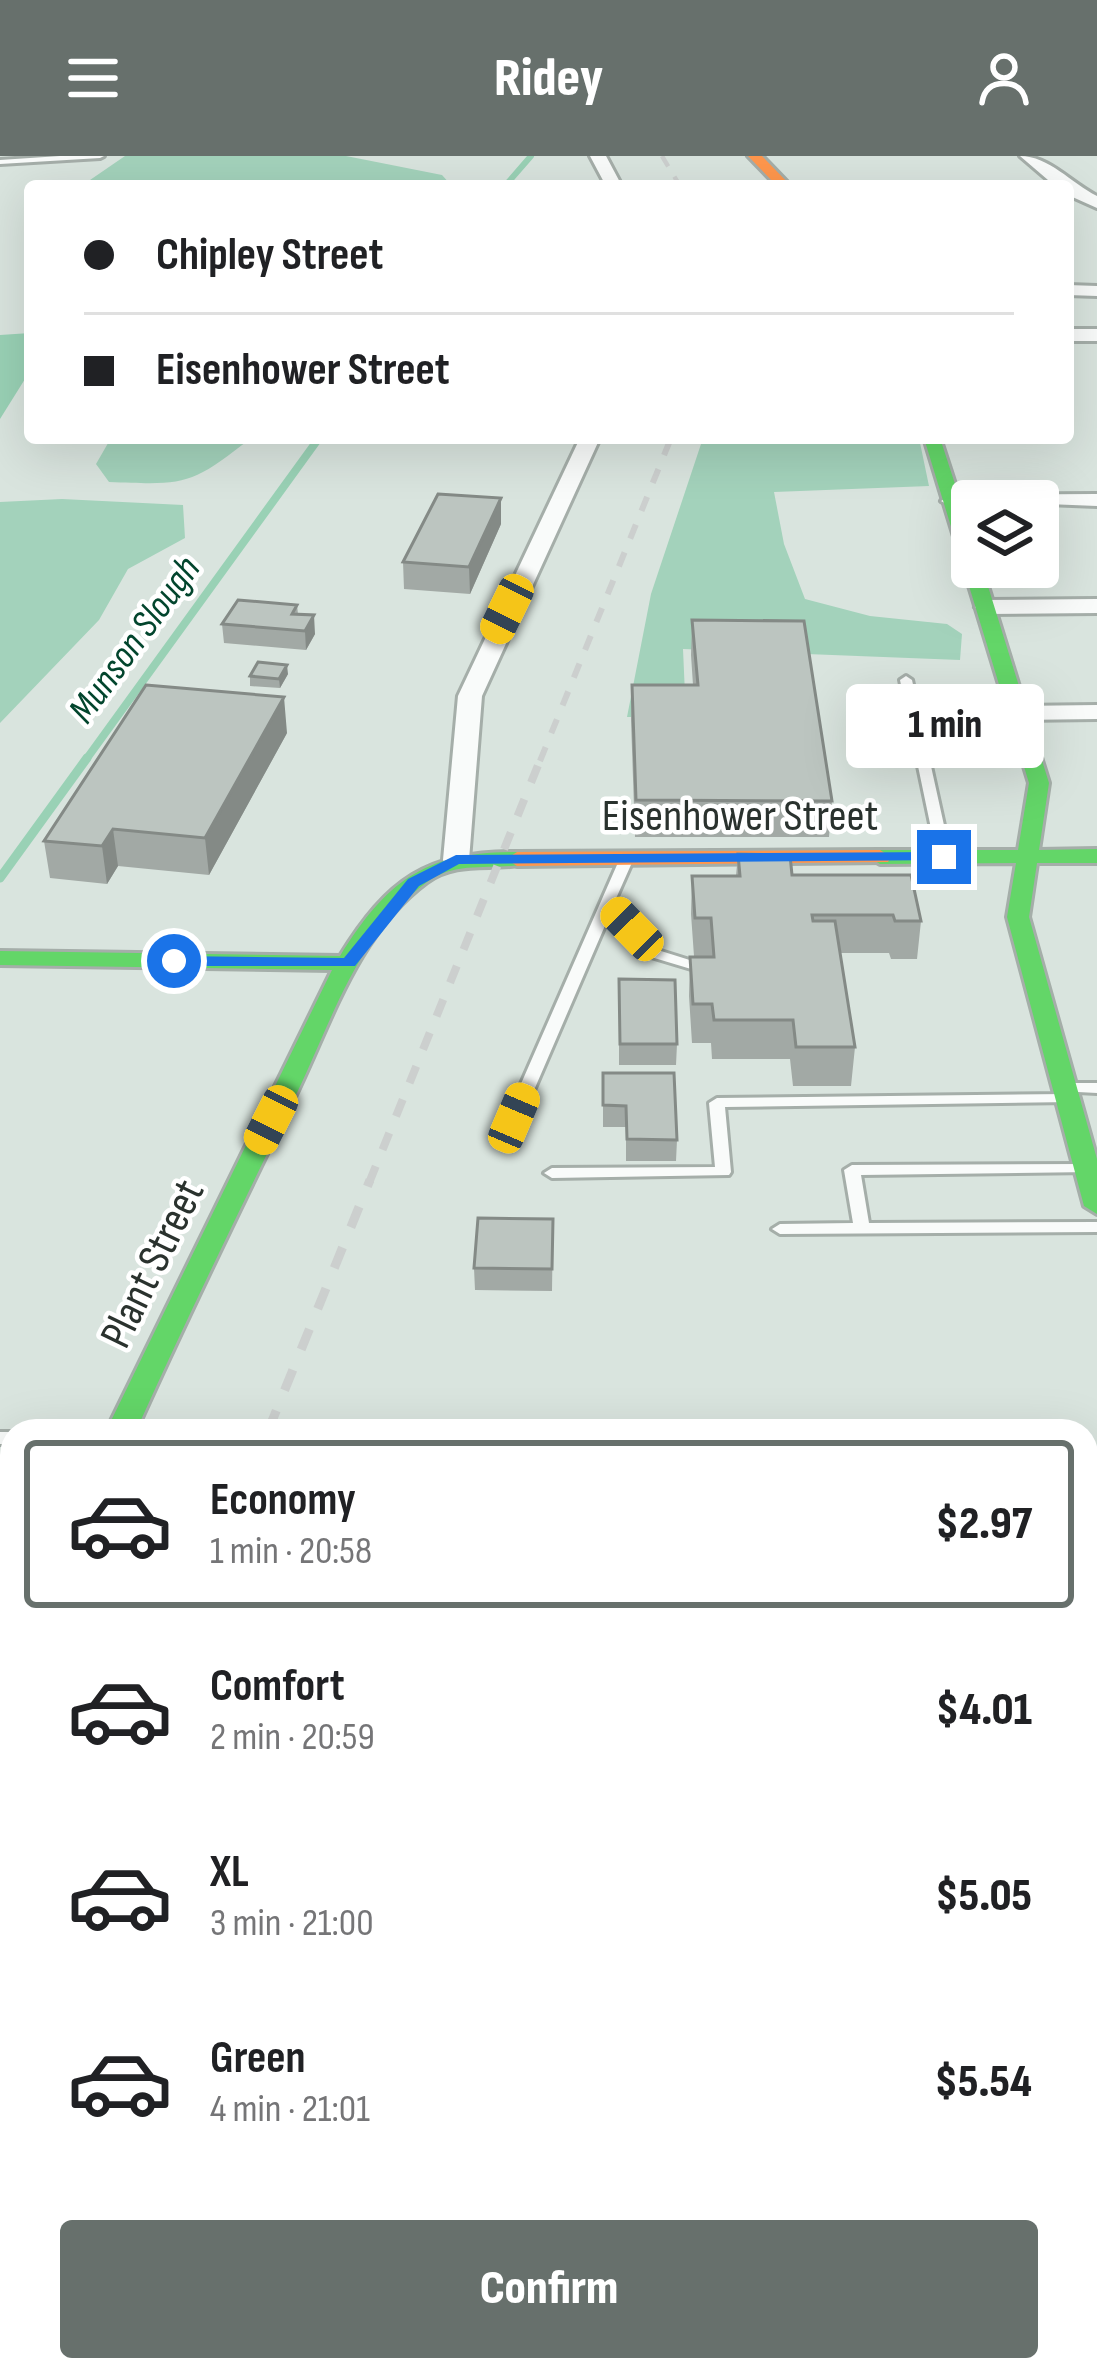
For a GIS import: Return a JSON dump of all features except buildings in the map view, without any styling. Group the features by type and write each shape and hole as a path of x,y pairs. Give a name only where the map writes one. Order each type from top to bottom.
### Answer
{"street":[{"path":"1028,156 1057,180"},
{"path":"758,157 779,180"},
{"path":"456,860 470,696 587,444"},
{"path":"934,444 951,498"},
{"path":"1059,500 1097,500"},
{"path":"980,588 1039,783 1039,812 1026,856 1018,917 1065,1093 1088,1153 1097,1206"},
{"path":"986,607 1097,606"},
{"path":"1018,713 1097,712"},
{"name":"Eisenhower Street","path":"1039,812 1065,843 1097,854"},
{"name":"Eisenhower Street","path":"456,860 1097,854"},
{"name":"Plant Street","path":"126,1419 188,1282 349,963 413,883 456,860"},
{"path":"0,958 349,963"}],"lane":[{"path":"0,162 100,156"},
{"path":"906,680 944,857"},
{"path":"514,1118 627,858"},
{"path":"607,904 656,954 691,965"},
{"path":"551,1173 723,1172 717,1103 1065,1093 1097,1088"},
{"path":"862,1229 852,1170 1088,1153"},
{"path":"780,1229 1097,1227"}],"shaded area":[{"path":"125,156 346,156 442,175 446,180 90,180"},
{"path":"24,333 24,381 0,419 0,335"},
{"path":"108,444 243,444 200,474 172,482 109,482 96,464"},
{"path":"701,444 920,444 929,486 774,492 784,544 805,599 870,616 947,624 962,634 960,660 683,649 686,717 627,717 651,594"},
{"path":"62,499 183,505 185,538 128,569 99,620 0,723 0,502"}],"waterway":[{"name":"Munson Slough","path":"510,180 531,156"},
{"name":"Munson Slough","path":"85,761 315,444"},
{"name":"Munson Slough","path":"0,878 87,758"}],"railway":[{"path":"662,156 676,180"},
{"path":"540,761 669,444"},
{"path":"369,1183 541,758"},
{"path":"273,1419 370,1180"}],"traffic: fast":[{"path":"934,444 951,498"},
{"path":"979,588 1039,783 1018,917 1097,1206"},
{"path":"880,857 1097,856"},
{"path":"127,1419 338,980 374,923 395,898 431,870 467,860 517,859"},
{"path":"0,958 349,963"}],"traffic: slow":[{"path":"755,156 778,180"},
{"path":"517,859 880,857"}],"route":[{"path":"174,961 349,963 413,883 439,865 456,860 944,857"}]}
